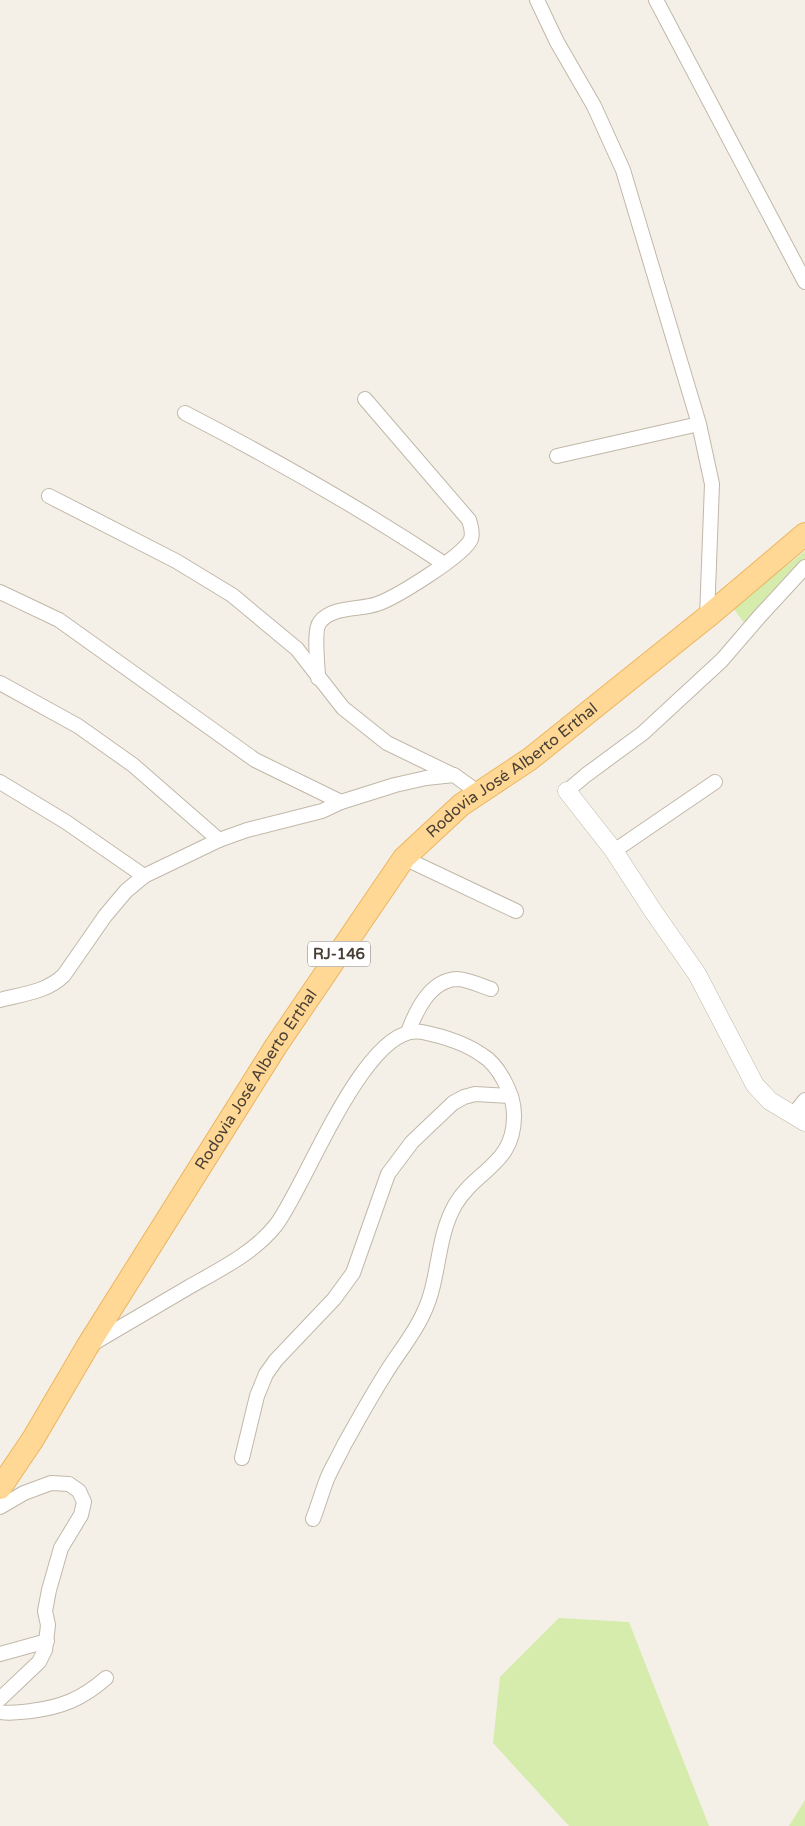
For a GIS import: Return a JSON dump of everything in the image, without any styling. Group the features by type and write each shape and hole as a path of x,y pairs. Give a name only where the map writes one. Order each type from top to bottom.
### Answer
{"main road":[{"name":"Rodovia José Alberto Erthal","path":"0,1488 33,1439 87,1347 276,1046 404,858 461,805 530,759 707,617 805,534"}],"street":[{"path":"537,0 557,42 594,106 623,170 699,424 712,484 707,617"},
{"path":"656,0 805,282"},
{"path":"318,678 316,629 322,619 339,611 377,604 406,591 460,552 471,538 472,531 469,520 365,399"},
{"path":"185,413 254,448 387,526 444,563"},
{"path":"557,456 699,424"},
{"path":"49,496 176,561 232,595 297,648 318,678 343,708 387,743 454,775 479,793"},
{"path":"805,567 722,660 643,733 567,791 614,851 652,911 697,974 756,1085 770,1101 799,1119 805,1100"},
{"path":"0,592 59,620 255,760 341,802"},
{"path":"0,683 78,726 133,765 219,840"},
{"path":"0,1000 42,989 56,983 105,916 126,892 144,876 219,840 247,830 322,812 341,802 426,778 454,775"},
{"path":"0,782 66,822 144,876"},
{"path":"614,851 715,782"},
{"path":"404,858 516,911"},
{"path":"408,1032 418,1006 428,995 449,981 458,979 491,989"},
{"path":"87,1347 252,1249 276,1225 355,1083 381,1050 394,1039 408,1032 419,1031 444,1038 484,1056 501,1076 511,1096 514,1114 512,1138 498,1162 468,1188 456,1203 439,1248 434,1285 418,1326 384,1375 356,1423 328,1477 313,1519"},
{"path":"242,1458 257,1396 266,1374 276,1360 334,1299 353,1273 388,1174 407,1148 453,1103 464,1097 475,1094 511,1096"},
{"path":"0,1507 50,1483 69,1484 79,1491 84,1502 81,1516 61,1548 49,1590 45,1611 48,1625 45,1650 39,1662 0,1700"},
{"path":"0,1654 47,1641"},
{"path":"0,1712 18,1713 52,1708 91,1691 106,1678"}],"green space":[{"path":"805,551 805,561 745,624 733,608"},
{"path":"559,1618 629,1622 709,1826 569,1826 493,1743 500,1677"},
{"path":"805,1800 805,1826 789,1826"}]}
